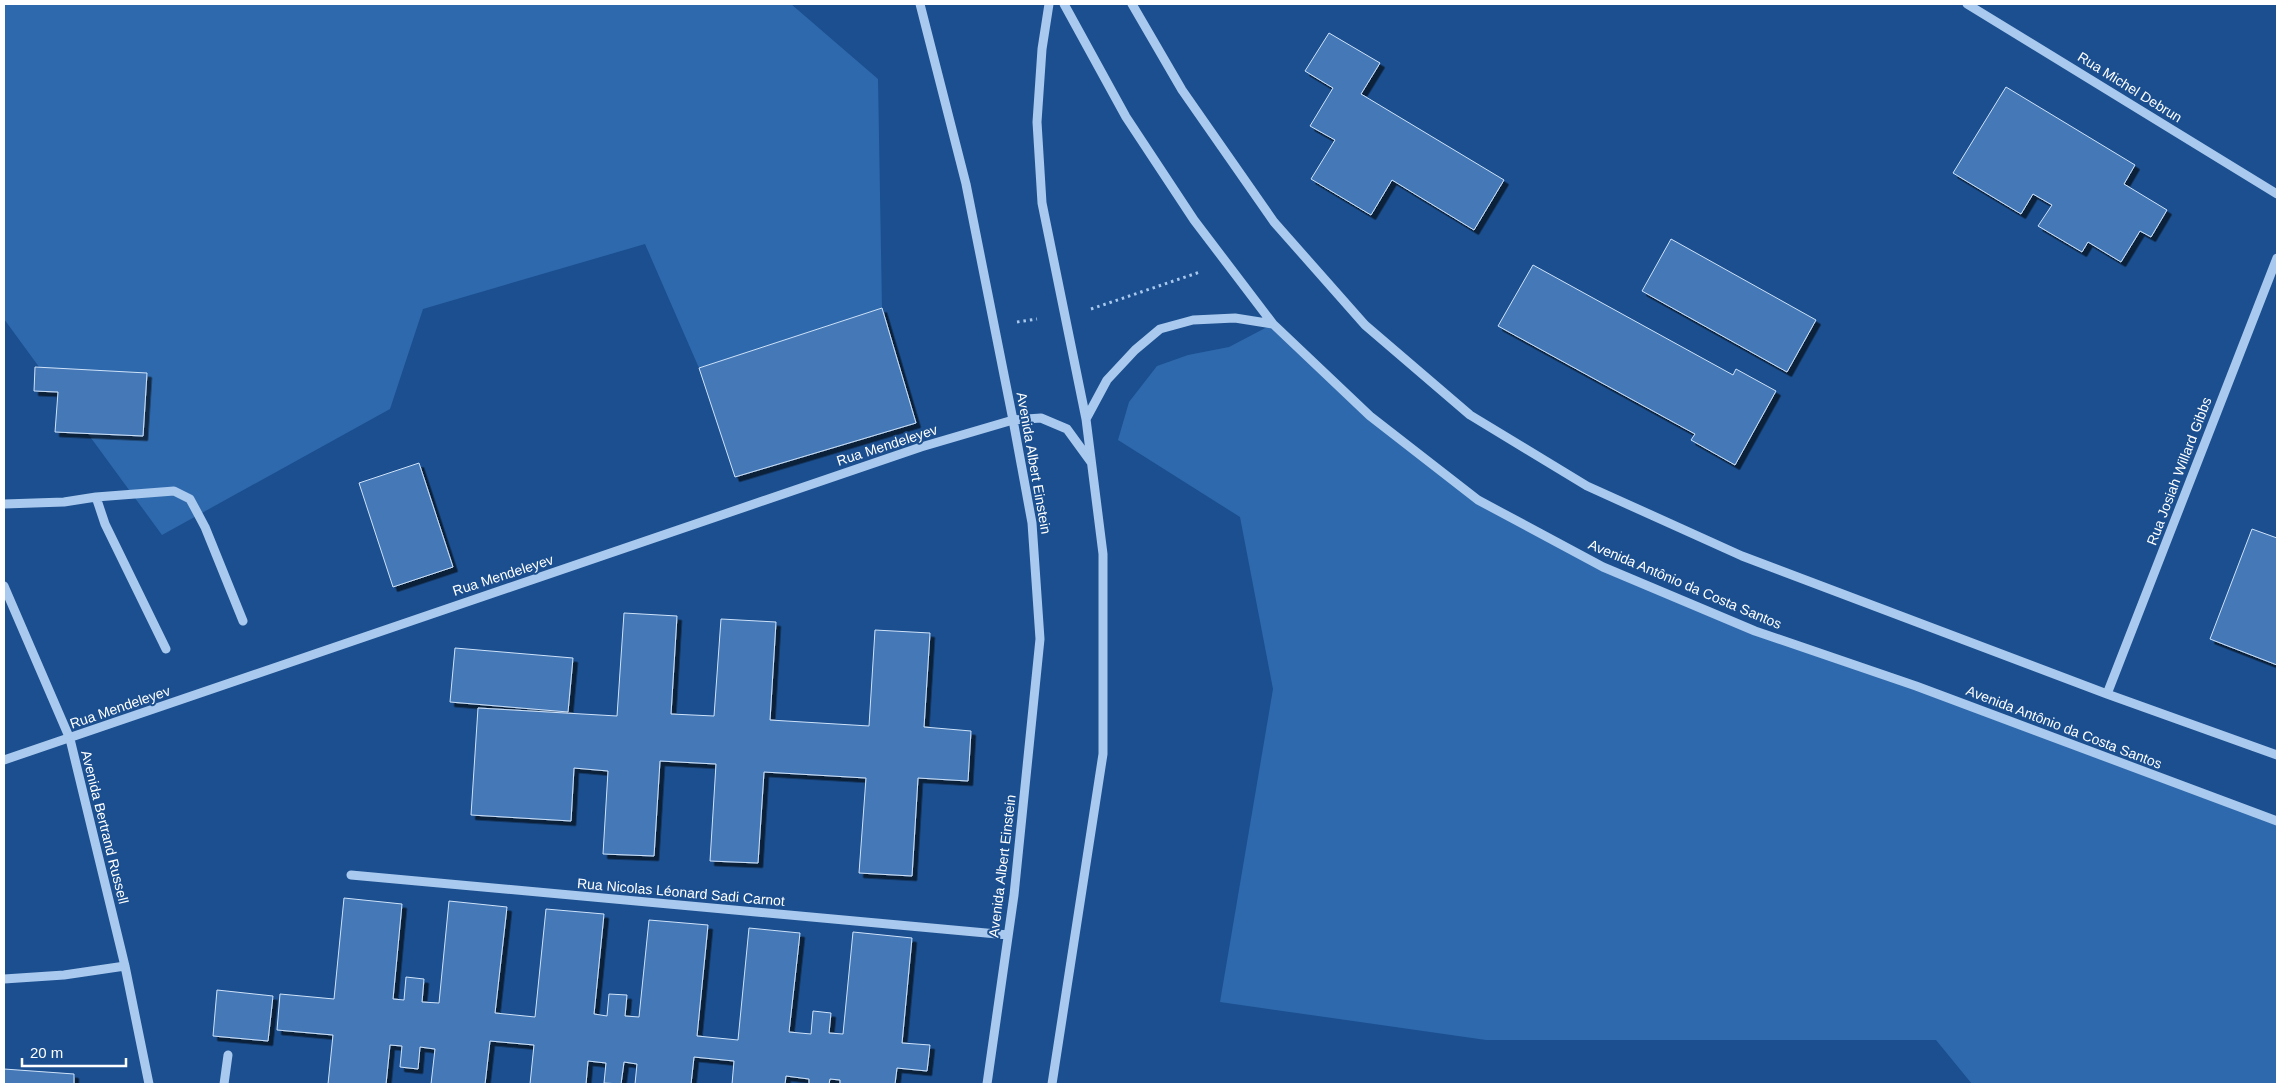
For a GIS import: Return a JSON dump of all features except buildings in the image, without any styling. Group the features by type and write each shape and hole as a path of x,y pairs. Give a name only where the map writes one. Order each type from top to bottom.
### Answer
{"street":[{"name":"Avenida Albert Einstein","path":"920,4 966,184 1013,420 1032,523 1040,639 1008,935 987,1084"},
{"path":"1049,4 1042,49 1037,122 1042,204 1086,419 1103,554 1103,754 1052,1084"},
{"name":"Avenida Antônio da Costa Santos","path":"1064,4 1126,117 1194,220 1274,324 1370,416 1478,500 1603,567 1755,631 1916,686 2277,821"},
{"path":"1132,4 1182,90 1274,222 1365,325 1470,415 1586,486 1742,556 2107,694 2277,755"},
{"name":"Rua Michel Debrun","path":"1968,4 2277,194"},
{"name":"Rua Josiah Willard Gibbs","path":"2107,694 2277,258"},
{"path":"1086,419 1107,380 1135,350 1160,329 1193,320 1235,318 1274,324"},
{"name":"Rua Mendeleyev","path":"4,760 921,447 1013,420 1041,418 1067,429 1091,462"},
{"path":"4,504 64,502 96,497 174,490 190,499 205,527 244,621"},
{"path":"96,497 105,524 166,649"},
{"name":"Avenida Bertrand Russell","path":"4,586 70,739 125,966 149,1084"},
{"name":"Rua Nicolas Léonard Sadi Carnot","path":"351,875 1008,935"},
{"path":"4,979 64,975 125,966"},
{"path":"224,1084 228,1055"}],"path":[{"path":"1091,309 1200,272"},
{"path":"1016,322 1038,319"}],"shaded area":[{"path":"4,4 791,4 878,79 882,308 699,368 645,244 423,309 390,409 162,535 4,319"},
{"path":"1273,324 1370,416 1478,500 1603,567 1755,631 2277,821 2277,1084 1972,1084 1936,1040 1486,1040 1220,1002 1273,689 1240,517 1118,440 1129,402 1157,366 1188,355 1229,347"}]}
